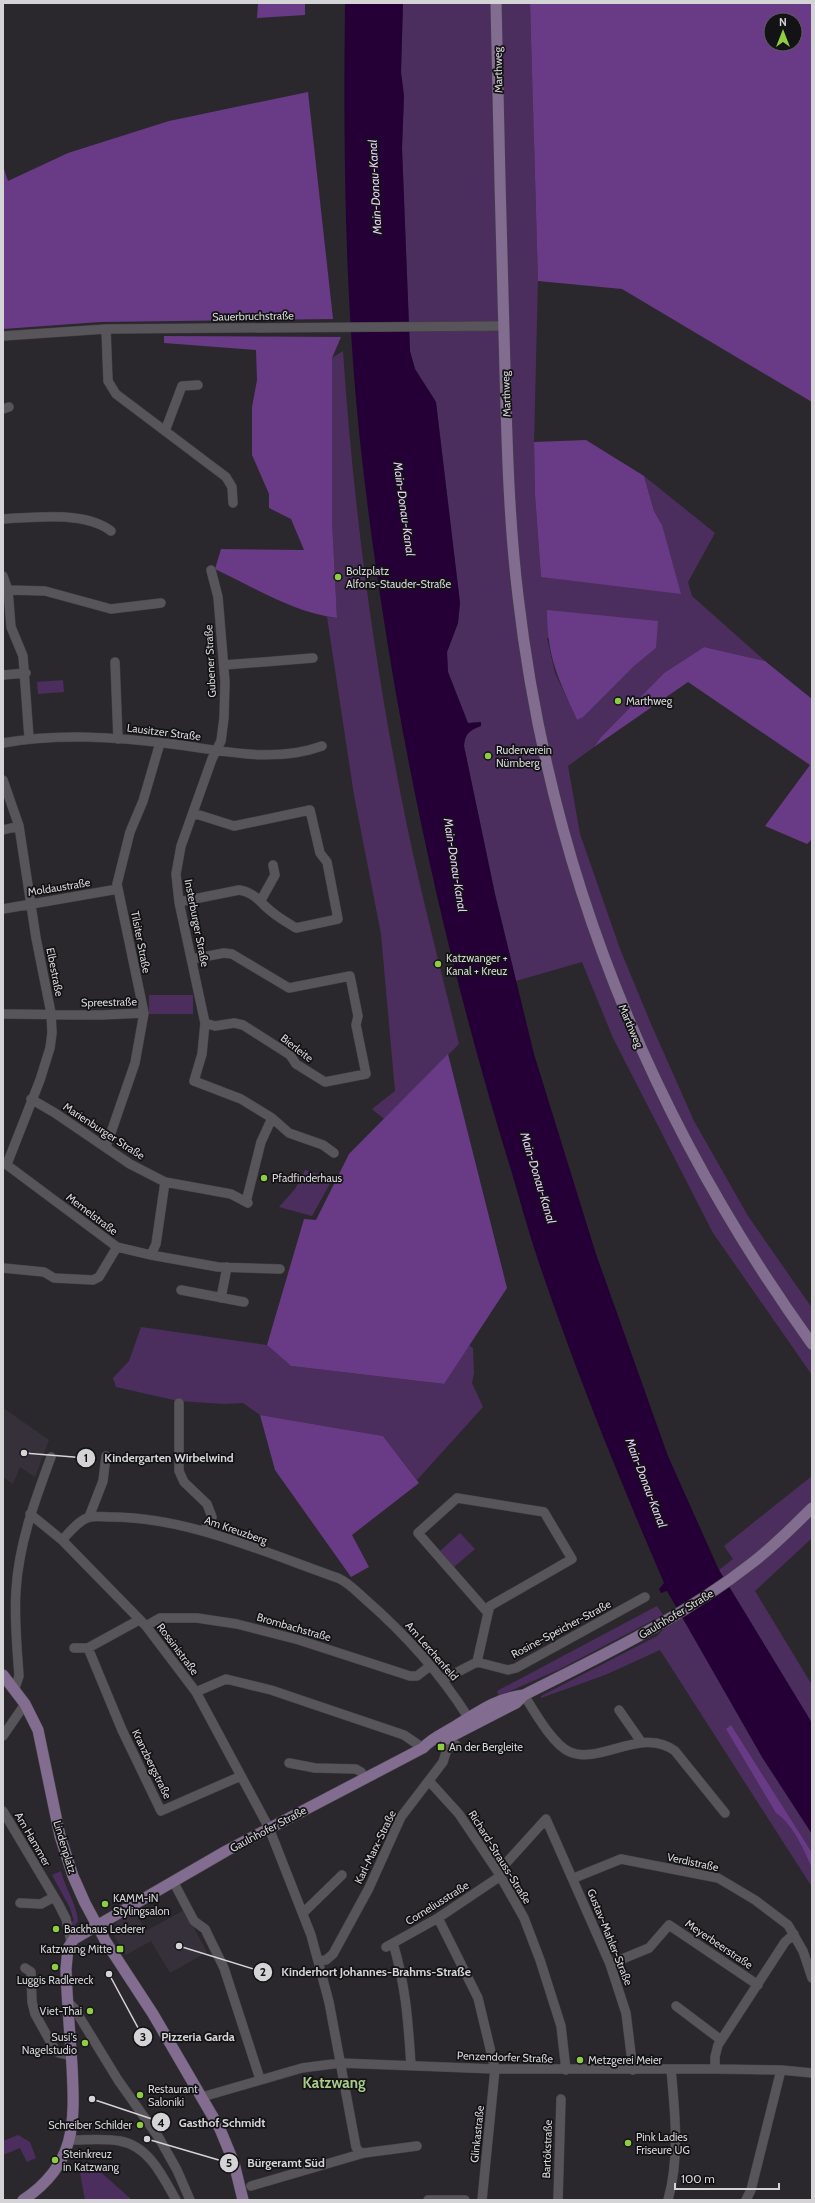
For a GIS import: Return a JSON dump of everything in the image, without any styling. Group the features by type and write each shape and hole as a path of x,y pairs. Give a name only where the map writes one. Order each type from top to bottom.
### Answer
{"main road":[{"name":"Marthweg","path":"496,3 510,508 520,619 531,690 546,764 560,821 582,894 623,1008 672,1116 738,1235 812,1344"},
{"name":"Gaulnhofer Straße","path":"71,1942 78,1934 173,1881 269,1828 423,1748 432,1739 473,1720 484,1707 511,1696 524,1695 647,1632 701,1600 746,1568 781,1538 812,1508"},
{"name":"Lindenplatz","path":"3,1675 25,1704 38,1730 56,1820 64,1850 78,1887 96,1925 153,2014 202,2097 228,2147 238,2177 243,2200"},
{"path":"23,2200 51,2177 64,2157 70,2140 74,2112 66,1963 71,1942"}],"street":[{"name":"Sauerbruchstraße","path":"3,336 106,329 504,326"},
{"path":"106,329 108,382 116,394 226,476 232,487 233,503"},
{"path":"165,431 182,386 198,385"},
{"path":"3,519 44,517 76,520 100,524 111,531"},
{"name":"Gubener Straße","path":"211,570 218,597 224,665 224,718 221,741 216,751"},
{"path":"3,576 8,590 6,620 23,656 26,673 29,738"},
{"path":"8,590 45,591 111,609 161,603"},
{"path":"224,665 313,658"},
{"path":"115,662 118,739"},
{"path":"3,675 26,673"},
{"name":"Lausitzer Straße","path":"3,743 29,738 118,739 243,754 276,755 307,752 322,746"},
{"name":"Tilsiter Straße","path":"106,1147 136,1063 144,1013 117,884 130,832 143,801 160,743"},
{"name":"Insterburger Straße","path":"216,751 178,856 176,882 178,902 192,959 205,1023 202,1054 194,1081 241,1099 272,1118"},
{"name":"Elbestraße","path":"3,780 19,826 50,1013 50,1048 40,1080 5,1163"},
{"path":"178,902 244,890 261,900 271,911 296,928 338,919 327,862 320,853 310,810 234,826 193,813"},
{"path":"3,830 19,826"},
{"path":"261,900 275,875 273,865"},
{"name":"Moldaustraße","path":"3,909 118,889"},
{"name":"Bierleite","path":"192,959 224,953 232,954 289,988 350,976 358,1016 356,1025 366,1074 329,1082 320,1080 296,1064 290,1055 243,1025 234,1023 215,1026 205,1023"},
{"name":"Spreestraße","path":"3,1014 50,1013 101,1015 144,1013"},
{"name":"Marienburger Straße","path":"31,1099 130,1164 165,1182 230,1194 247,1202 261,1142 272,1118"},
{"path":"272,1118 289,1133 323,1145 334,1153"},
{"name":"Memelstraße","path":"5,1163 117,1247 151,1255 227,1267 280,1269"},
{"path":"151,1255 156,1244 165,1182"},
{"path":"3,1268 44,1272 54,1278 93,1280 99,1277 117,1247"},
{"path":"221,1298 227,1267"},
{"path":"181,1290 244,1302"},
{"path":"179,1403 179,1471 184,1482 207,1504 212,1516 209,1525 202,1531"},
{"path":"62,1540 81,1520 89,1517 103,1481 106,1456"},
{"path":"14,1688 19,1676 16,1589 22,1544 30,1514 51,1457"},
{"path":"442,1680 477,1662 490,1606 572,1559 544,1512 457,1498 418,1533 488,1613"},
{"name":"Rossinistraße","path":"30,1514 62,1540 143,1623 196,1692 269,1828 303,1913 330,2002 356,2147 359,2152 364,2153"},
{"name":"Am Kreuzberg","path":"89,1517 135,1517 166,1522 202,1531 338,1578 347,1582 365,1598"},
{"name":"Rosine-Speicher-Straße","path":"477,1662 508,1670 516,1668 645,1597"},
{"name":"Am Lerchenfeld","path":"365,1598 430,1666 473,1720"},
{"name":"Brombachstraße","path":"143,1623 160,1618 198,1618 237,1624 299,1640 410,1676 417,1676 430,1666"},
{"path":"74,1648 88,1648 143,1623"},
{"name":"Kranzbergstraße","path":"88,1648 122,1730 161,1811 240,1776"},
{"path":"196,1692 226,1679 271,1690 404,1735 423,1748"},
{"path":"524,1695 553,1736 562,1747 571,1753 587,1754 642,1743 657,1742 667,1744 675,1750 725,1813"},
{"path":"3,1736 25,1704"},
{"path":"619,1710 642,1743"},
{"name":"Karl-Marx-Straße","path":"318,1961 326,1960 333,1954 369,1888 401,1817 443,1762 447,1750 456,1745"},
{"path":"289,1763 316,1768 356,1770 362,1772 365,1779"},
{"name":"Richard-Strauss-Straße","path":"429,1781 459,1814 499,1875 524,1918 540,1960 560,2026 566,2070"},
{"name":"Am Hammer","path":"3,1811 54,1897"},
{"name":"Corneliusstraße","path":"411,2065 407,1999 402,1974 390,1945 438,1918 499,1875 546,1819"},
{"name":"Gustav-Mahler-Straße","path":"546,1819 574,1878 610,1964 626,2013 633,2070"},
{"name":"Verdistraße","path":"574,1878 621,1859 718,1878 756,1900 788,1925 803,1951 812,1978"},
{"path":"303,1913 342,1875"},
{"path":"173,1881 194,1921 205,1929 214,1945 224,1968 260,2079"},
{"path":"20,1903 39,1906 54,1897 64,1914 71,1942"},
{"name":"Glinkastraße","path":"438,1918 478,1998 495,2069 482,2200"},
{"name":"Meyerbeerstraße","path":"610,1964 650,1948 668,1925 758,1984"},
{"path":"715,2069 715,2057 721,2040 785,1942 794,1934"},
{"path":"25,1968 30,1972 32,2002 35,2014 55,2050 59,2053 71,2056"},
{"path":"68,2002 74,2008 118,2080 159,2138 177,2170 190,2200"},
{"path":"676,2006 721,2040"},
{"name":"Penzendorfer Straße","path":"202,2097 302,2068 340,2063 495,2069 715,2069 812,2072"},
{"path":"668,2200 673,2183 676,2157 671,2069"},
{"path":"746,2200 751,2190 782,2070"},
{"name":"Bartókstraße","path":"558,2200 561,2098"},
{"path":"70,2140 119,2141 134,2147 156,2166 176,2200"},
{"path":"251,2186 364,2153 417,2146"},
{"path":"428,2200 465,2200"}],"shaded area":[{"path":"258,3 305,3 305,15 257,18"},
{"path":"403,3 530,3 538,280 534,442 535,495 541,577 662,525 654,511 644,476 715,533 688,582 692,596 765,661 704,647 664,673 601,737 594,747 568,766 580,834 620,949 694,1121 748,1216 812,1308 812,1375 713,1233 613,1038 582,962 516,981 495,894 464,746 467,735 474,729 481,726 481,722 468,723 448,672 447,652 458,623 460,603 436,402 415,369 410,351 402,148 404,96 401,72","holes":["547,638 656,648 633,667 577,720 555,673"]},
{"path":"530,3 812,3 812,402 622,289 538,281"},
{"path":"308,92 333,319 100,322 3,329 3,166 8,181 68,153 169,121"},
{"path":"164,336 341,337 332,358 332,520 337,618 305,611 290,605 215,569 221,549 304,550 291,519 269,508 269,494 252,455 252,407 257,380 256,350 164,343"},
{"path":"343,351 358,519 381,686 414,858 459,1044 384,1119 372,1109 395,1091 381,934 354,795 327,617 337,618 332,520 332,358"},
{"path":"586,440 644,476 654,511 662,525 681,594 541,577 535,495 534,442"},
{"path":"547,610 658,621 656,648 633,667 583,717 577,720 564,692 551,654"},
{"path":"704,647 765,661 812,699 812,839 807,844 765,826 810,765 688,682 594,747 601,737 664,673"},
{"path":"63,680 64,692 38,694 37,682"},
{"path":"149,995 193,995 193,1014 149,1014"},
{"path":"448,1054 507,1288 444,1384 291,1366 267,1345 304,1219 316,1220 349,1154"},
{"path":"305,1170 333,1178 312,1216 279,1207 295,1189"},
{"path":"141,1327 267,1345 291,1366 443,1384 469,1345 473,1348 474,1373 472,1383 483,1407 417,1480 383,1436 260,1415 243,1403 225,1404 178,1401 116,1387 113,1378 129,1361"},
{"path":"3,1408 49,1440 35,1477 20,1467 13,1484 3,1477"},
{"path":"260,1415 383,1436 419,1483 352,1535 369,1567 351,1577 275,1470"},
{"path":"812,1476 812,1538 755,1591 812,1685 812,1723 719,1570 733,1559 724,1546"},
{"path":"460,1533 475,1549 454,1567 440,1551"},
{"path":"657,1606 663,1615 560,1669 499,1696 497,1691"},
{"path":"680,1613 762,1757 812,1834 812,1887 660,1650 605,1675 541,1698 541,1696 657,1636"},
{"path":"731,1725 812,1853 812,1868 793,1830 776,1813 726,1729"},
{"path":"61,1871 77,1914 78,1921 70,1932 68,1922 74,1921 70,1908 52,1875"},
{"path":"134,1910 146,1931 184,1910 207,1952 170,1973 151,1941 126,1955 114,1936 114,1927 118,1919"},
{"path":"18,2135 30,2142 36,2158 27,2162 20,2148 3,2155 3,2141"},
{"path":"96,2168 132,2200 85,2200 80,2173"}],"water":[{"name":"Main-Donau-Kanal","path":"345,3 403,3 401,72 404,96 402,148 410,351 415,369 436,402 460,603 458,623 447,652 448,672 468,723 481,722 481,726 474,729 467,735 464,746 495,894 534,1054 596,1254 668,1456 719,1570 812,1723 812,1834 762,1757 667,1591 661,1593 659,1589 664,1583 600,1429 570,1351 538,1259 485,1084 462,997 440,910 403,734 374,557 363,468 352,352 346,236 344,119"}],"place":[{"name":"Bolzplatz Alfons-Stauder-Straße","path":"338,577"},
{"name":"Marthweg","path":"618,701"},
{"name":"Ruderverein Nürnberg","path":"488,756"},
{"name":"Katzwanger + Kanal + Kreuz","path":"438,964"},
{"name":"Pfadfinderhaus","path":"264,1178"},
{"name":"Kindergarten Wirbelwind","path":"24,1453"},
{"name":"An der Bergleite","path":"441,1747"},
{"name":"KAMM-iN Stylingsalon","path":"105,1904"},
{"name":"Backhaus Lederer","path":"56,1929"},
{"name":"Kinderhort Johannes-Brahms-Straße","path":"179,1946"},
{"name":"Katzwang Mitte","path":"120,1949"},
{"name":"Luggis Radlereck","path":"55,1967"},
{"name":"Pizzeria Garda","path":"109,1974"},
{"name":"Viet-Thai","path":"90,2011"},
{"name":"Susi's Nagelstudio","path":"85,2043"},
{"name":"Metzgerei Meier","path":"580,2060"},
{"name":"Restaurant Saloniki","path":"140,2095"},
{"name":"Gasthof Schmidt","path":"92,2099"},
{"name":"Schreiber Schilder","path":"140,2125"},
{"name":"Bürgeramt Süd","path":"147,2139"},
{"name":"Pink Ladies Friseure UG","path":"628,2143"},
{"name":"Steinkreuz in Katzwang","path":"55,2160"}],"district":[{"name":"Katzwang","path":"334,2083"}]}
